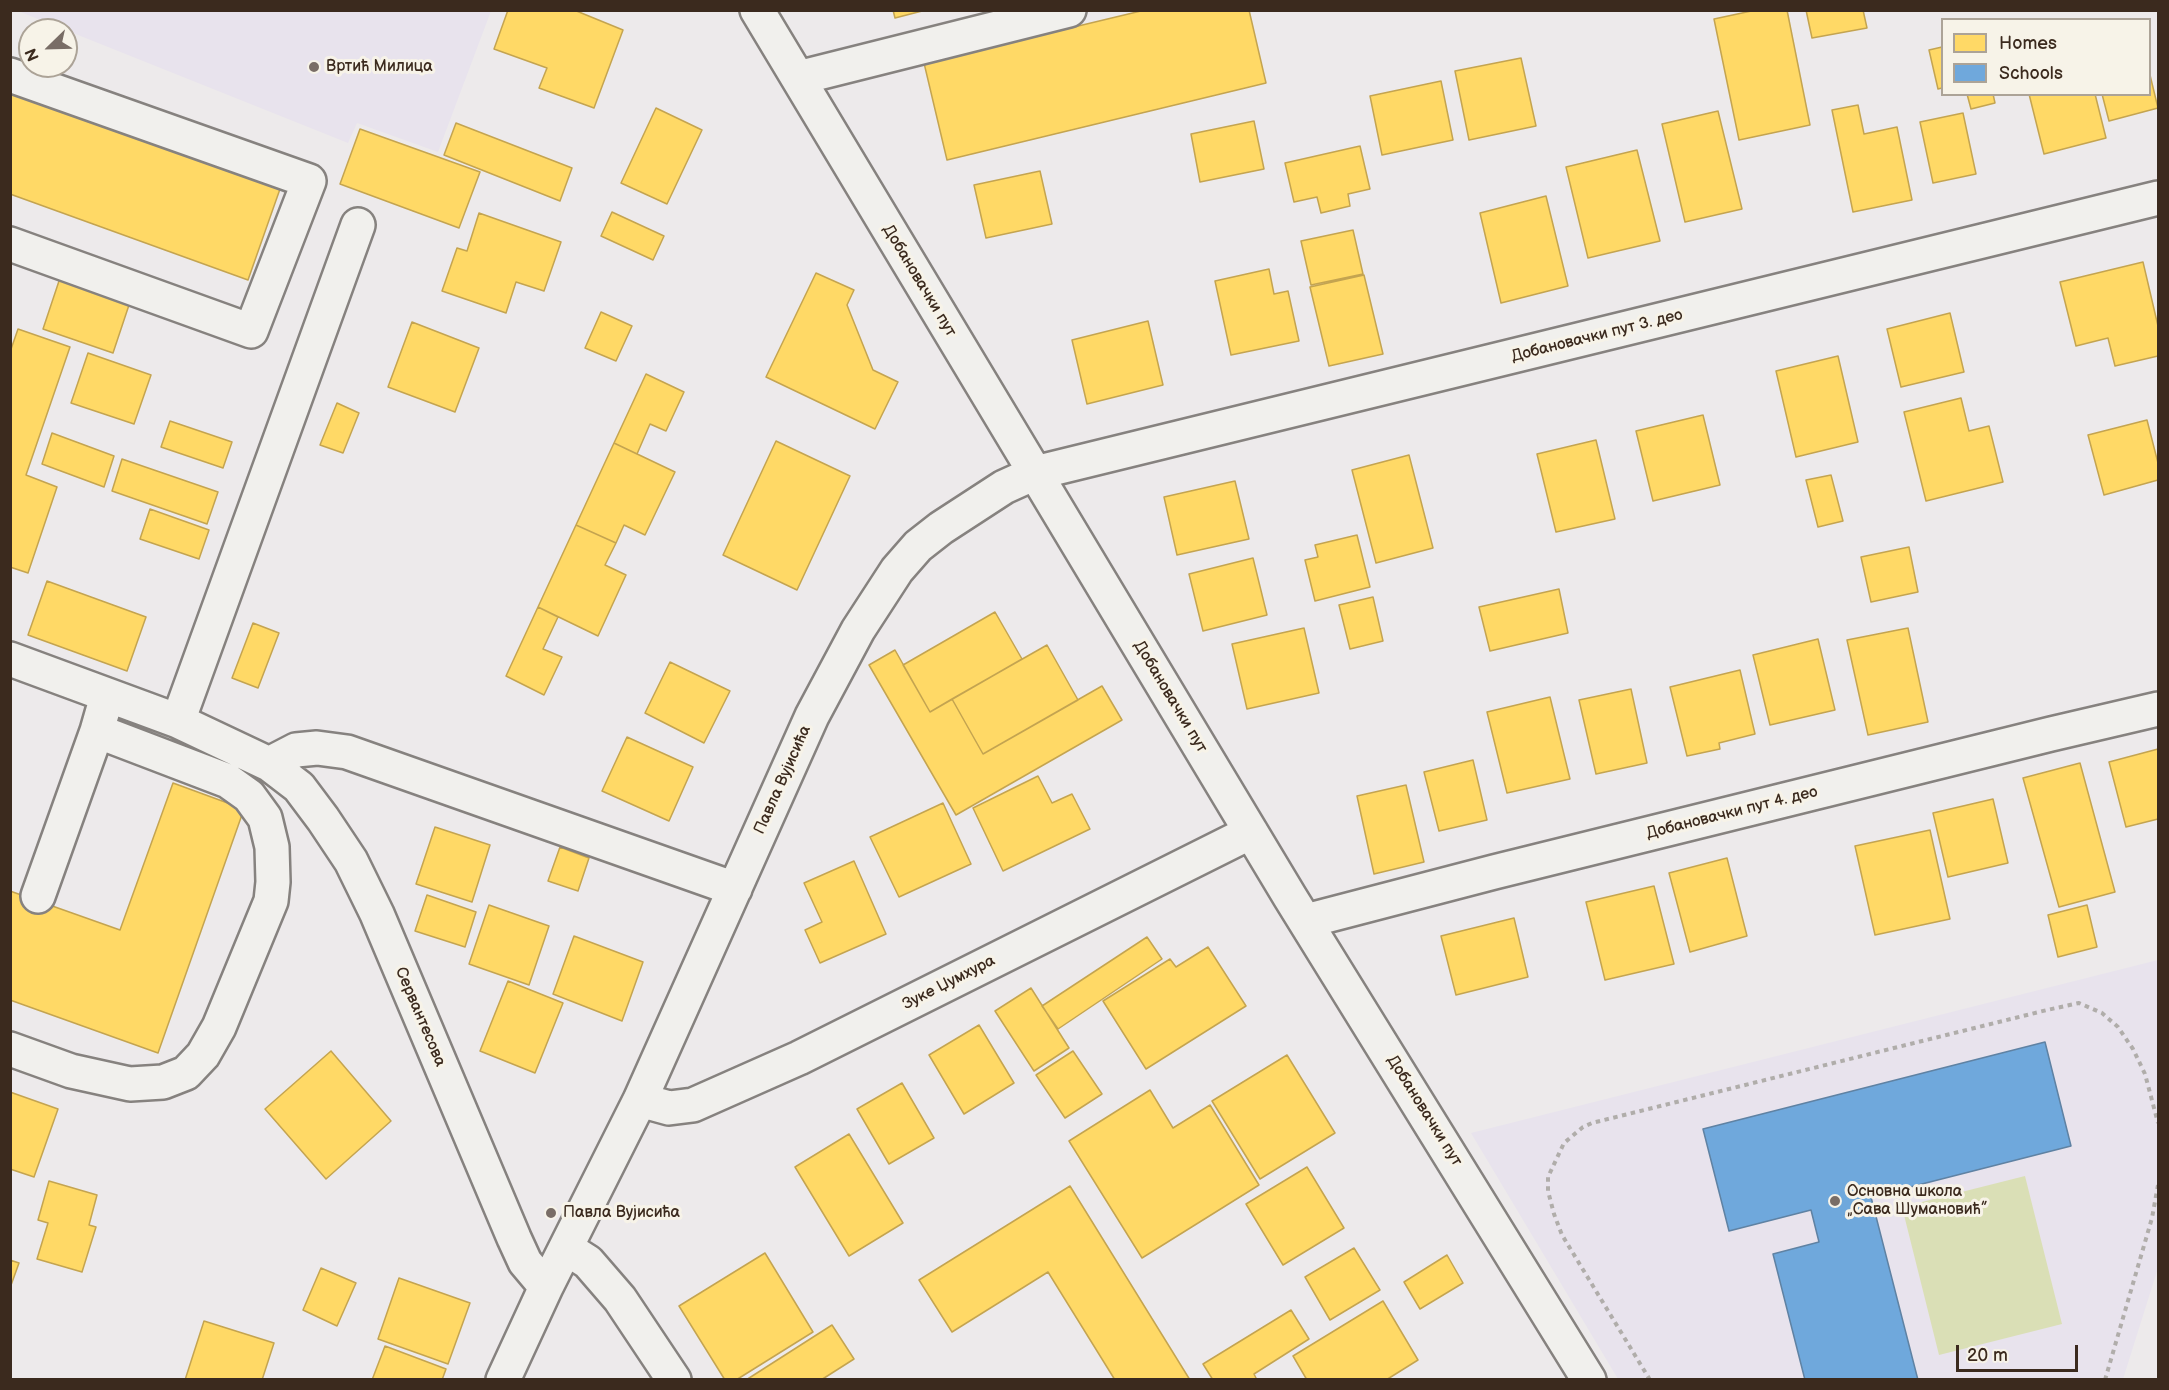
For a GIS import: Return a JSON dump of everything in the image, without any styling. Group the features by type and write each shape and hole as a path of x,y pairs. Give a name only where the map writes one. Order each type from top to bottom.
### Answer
{"street":[{"name":"Добановачки пут","path":"757,10 1251,832 1589,1380"},
{"path":"798,78 1070,10"},
{"path":"10,75 309,181 251,331 10,243"},
{"name":"Добановачки пут 3. део","path":"1035,473 2158,198"},
{"path":"178,721 358,225"},
{"name":"Павла Вујисића","path":"503,1380 546,1287 640,1100 812,716 858,630 897,570 918,546 941,528 1004,487 1035,473"},
{"name":"Сервантесова","path":"10,659 178,721 269,764 299,787 351,861 377,914 525,1263 546,1287"},
{"path":"38,896 97,731 107,694"},
{"name":"Добановачки пут 4. део","path":"1306,921 2158,709"},
{"path":"10,1050 71,1071 130,1084 163,1082 186,1073 203,1056 219,1027 272,902 272,847 265,818 249,796 228,781 97,731"},
{"path":"269,764 296,750 317,748 347,752 735,889"},
{"name":"Зуке Џумхура","path":"640,1100 669,1108 693,1105 810,1053 1251,832"},
{"path":"566,1248 588,1262 620,1299 674,1380"}],"path":[{"path":"1650,1380 1562,1235 1554,1214 1548,1191 1548,1177 1564,1143 1583,1127 1638,1111 2024,1015 2079,1004 2102,1013 2118,1027 2133,1049 2145,1074 2158,1123"},
{"path":"2104,1380 2151,1218 2158,1185"}],"shaded area":[{"name":"Вртић Милица","path":"491,10 438,152 357,123 348,143 78,35 78,18 36,18 18,11"},
{"name":"Основна школа „Сава Шумановић”","path":"2158,960 2158,1268 2123,1379 1618,1379 1471,1133"}],"green space":[{"path":"2025,1176 2062,1324 1939,1355 1902,1207"}],"building: Homes":[{"path":"508,10 574,10 623,30 594,108 539,88 547,68 494,49"},
{"path":"893,10 926,10 895,18"},
{"path":"1145,10 1249,10 1266,83 947,160 924,63"},
{"path":"1756,10 1787,10 1810,125 1739,140 1714,19"},
{"path":"1806,10 1863,10 1867,28 1812,38"},
{"path":"1941,47 1941,88 1938,89 1929,50"},
{"path":"1521,58 1536,126 1469,140 1455,71"},
{"path":"2151,79 2158,108 2109,121 2103,96 2151,96"},
{"path":"1441,81 1453,140 1382,155 1370,96"},
{"path":"10,91 280,189 248,280 10,194"},
{"path":"1968,96 1993,96 1995,103 1971,109"},
{"path":"2030,96 2096,96 2106,138 2044,154"},
{"path":"1858,105 1864,134 1897,127 1912,200 1853,212 1832,110"},
{"path":"656,108 702,130 667,204 621,183"},
{"path":"1718,111 1742,209 1685,222 1662,124"},
{"path":"1963,113 1976,174 1933,183 1920,122"},
{"path":"1254,121 1264,169 1200,182 1191,134"},
{"path":"456,123 572,168 560,201 444,155"},
{"path":"360,129 480,172 459,228 340,184"},
{"path":"1360,146 1370,189 1348,194 1350,206 1321,213 1317,197 1294,202 1285,163"},
{"path":"1637,150 1660,241 1588,258 1566,167"},
{"path":"1040,171 1052,224 986,238 974,185"},
{"path":"1546,196 1568,286 1501,303 1480,213"},
{"path":"612,212 664,236 653,260 601,236"},
{"path":"479,213 561,242 544,291 516,282 506,313 442,291 457,248 467,251"},
{"path":"1353,230 1363,274 1311,285 1301,241"},
{"path":"2143,262 2158,326 2158,356 2115,366 2108,338 2076,346 2060,282"},
{"path":"1269,269 1274,294 1288,291 1299,341 1231,355 1215,281"},
{"path":"816,273 854,290 847,305 873,370 898,382 875,429 766,377"},
{"path":"1364,275 1383,354 1329,366 1310,287"},
{"path":"60,278 130,302 113,353 43,329"},
{"path":"601,312 632,326 616,361 585,348"},
{"path":"1950,313 1964,372 1901,387 1887,329"},
{"path":"1148,321 1163,385 1087,404 1072,340"},
{"path":"412,322 479,348 455,412 388,387"},
{"path":"18,329 70,347 26,475 57,487 28,573 10,567 10,352"},
{"path":"88,353 151,375 134,424 71,403"},
{"path":"1838,356 1858,442 1796,457 1776,371"},
{"path":"646,374 684,392 666,431 650,424 637,454 614,443"},
{"path":"1961,398 1969,431 1989,426 2003,482 1926,501 1904,412"},
{"path":"337,403 359,413 343,453 320,445"},
{"path":"1703,415 1720,485 1653,501 1636,431"},
{"path":"2147,420 2158,463 2158,480 2104,495 2088,435"},
{"path":"170,421 232,442 223,468 161,447"},
{"path":"52,433 114,456 104,487 42,464"},
{"path":"1596,440 1615,519 1556,532 1537,454"},
{"path":"776,441 850,476 797,590 723,555"},
{"path":"614,443 675,472 645,535 624,525 616,543 576,525"},
{"path":"1409,455 1433,548 1376,563 1352,470"},
{"path":"122,459 218,492 207,524 112,491"},
{"path":"1831,475 1843,521 1818,527 1806,480"},
{"path":"1235,481 1249,539 1177,555 1164,497"},
{"path":"150,509 209,530 199,559 140,539"},
{"path":"576,525 616,543 605,565 626,575 598,636 538,607"},
{"path":"1357,535 1370,587 1315,601 1305,560 1318,557 1315,545"},
{"path":"1909,547 1918,592 1871,602 1861,557"},
{"path":"1253,558 1267,615 1203,631 1189,574"},
{"path":"47,581 146,617 127,671 28,635"},
{"path":"1559,589 1568,633 1490,651 1479,607"},
{"path":"1373,597 1383,641 1350,649 1339,605"},
{"path":"538,607 558,617 543,649 562,657 544,695 506,676"},
{"path":"995,612 1022,659 930,712 903,665"},
{"path":"253,623 279,633 258,688 232,678"},
{"path":"1304,628 1319,693 1247,709 1232,644"},
{"path":"1908,628 1928,722 1868,735 1847,640"},
{"path":"1818,639 1835,710 1770,725 1753,655"},
{"path":"1047,645 1078,700 983,754 952,699"},
{"path":"895,650 930,712 952,699 983,754 1102,686 1122,720 956,815 869,665"},
{"path":"670,662 730,691 704,743 645,713"},
{"path":"1740,670 1755,734 1719,743 1720,749 1687,756 1670,687"},
{"path":"1631,689 1647,763 1596,774 1579,700"},
{"path":"1550,697 1570,779 1507,793 1487,712"},
{"path":"627,737 693,767 669,821 602,791"},
{"path":"2158,749 2158,819 2126,827 2109,762"},
{"path":"1473,760 1487,820 1439,831 1424,772"},
{"path":"2080,763 2115,892 2059,907 2023,778"},
{"path":"1038,776 1052,803 1072,794 1090,829 1003,871 973,808"},
{"path":"173,783 244,809 158,1053 10,1000 10,891 120,930"},
{"path":"1406,785 1424,862 1374,874 1357,796"},
{"path":"1993,799 2008,863 1948,877 1933,813"},
{"path":"943,803 971,864 899,897 870,837"},
{"path":"435,827 490,845 472,902 416,884"},
{"path":"1930,830 1950,919 1875,935 1855,846"},
{"path":"560,847 589,858 578,891 548,881"},
{"path":"1727,858 1747,936 1690,952 1669,873"},
{"path":"854,861 886,934 820,963 805,930 822,922 804,883"},
{"path":"1654,886 1674,964 1605,980 1586,902"},
{"path":"427,895 476,912 465,947 415,931"},
{"path":"489,905 549,926 529,985 469,964"},
{"path":"2087,905 2097,947 2058,957 2048,915"},
{"path":"1514,918 1528,977 1456,995 1441,936"},
{"path":"574,936 643,962 622,1021 553,994"},
{"path":"1147,937 1162,959 1058,1029 1042,1006"},
{"path":"1208,947 1246,1006 1146,1069 1103,1001 1170,959 1176,967"},
{"path":"508,981 563,1003 535,1073 480,1051"},
{"path":"1031,988 1069,1048 1034,1071 995,1011"},
{"path":"979,1025 1014,1083 964,1114 929,1055"},
{"path":"331,1051 391,1121 326,1179 265,1109"},
{"path":"1073,1051 1102,1094 1065,1118 1036,1075"},
{"path":"1287,1055 1335,1133 1260,1179 1212,1101"},
{"path":"902,1083 934,1138 889,1164 857,1109"},
{"path":"1150,1090 1173,1128 1210,1105 1259,1185 1142,1258 1069,1141"},
{"path":"10,1092 58,1109 34,1177 10,1169"},
{"path":"849,1134 903,1223 849,1256 795,1167"},
{"path":"1307,1167 1344,1228 1283,1265 1246,1204"},
{"path":"49,1181 97,1195 89,1225 96,1227 82,1272 37,1259 48,1223 38,1220"},
{"path":"1070,1186 1190,1380 1115,1380 1048,1272 952,1332 919,1280"},
{"path":"1354,1248 1380,1290 1330,1320 1305,1277"},
{"path":"765,1253 813,1332 736,1380 725,1380 679,1306"},
{"path":"1447,1255 1463,1283 1420,1309 1404,1282"},
{"path":"10,1260 19,1263 10,1288"},
{"path":"321,1268 356,1283 337,1326 303,1310"},
{"path":"399,1278 470,1303 448,1364 378,1339"},
{"path":"1383,1301 1418,1360 1386,1380 1307,1380 1293,1356"},
{"path":"1291,1310 1309,1339 1254,1374 1257,1380 1213,1380 1203,1364"},
{"path":"204,1321 274,1343 262,1380 185,1380"},
{"path":"832,1325 854,1359 821,1380 746,1380"},
{"path":"385,1346 446,1369 442,1380 372,1380"}],"building: Schools":[{"path":"2045,1042 2071,1146 1871,1197 1918,1380 1805,1380 1773,1254 1819,1242 1811,1210 1729,1231 1703,1129"}],"place":[{"name":"Вртић Милица","path":"314,67"},
{"name":"Основна школа „Сава Шумановић”","path":"1835,1201"},
{"name":"Павла Вујисића","path":"551,1213"}]}
